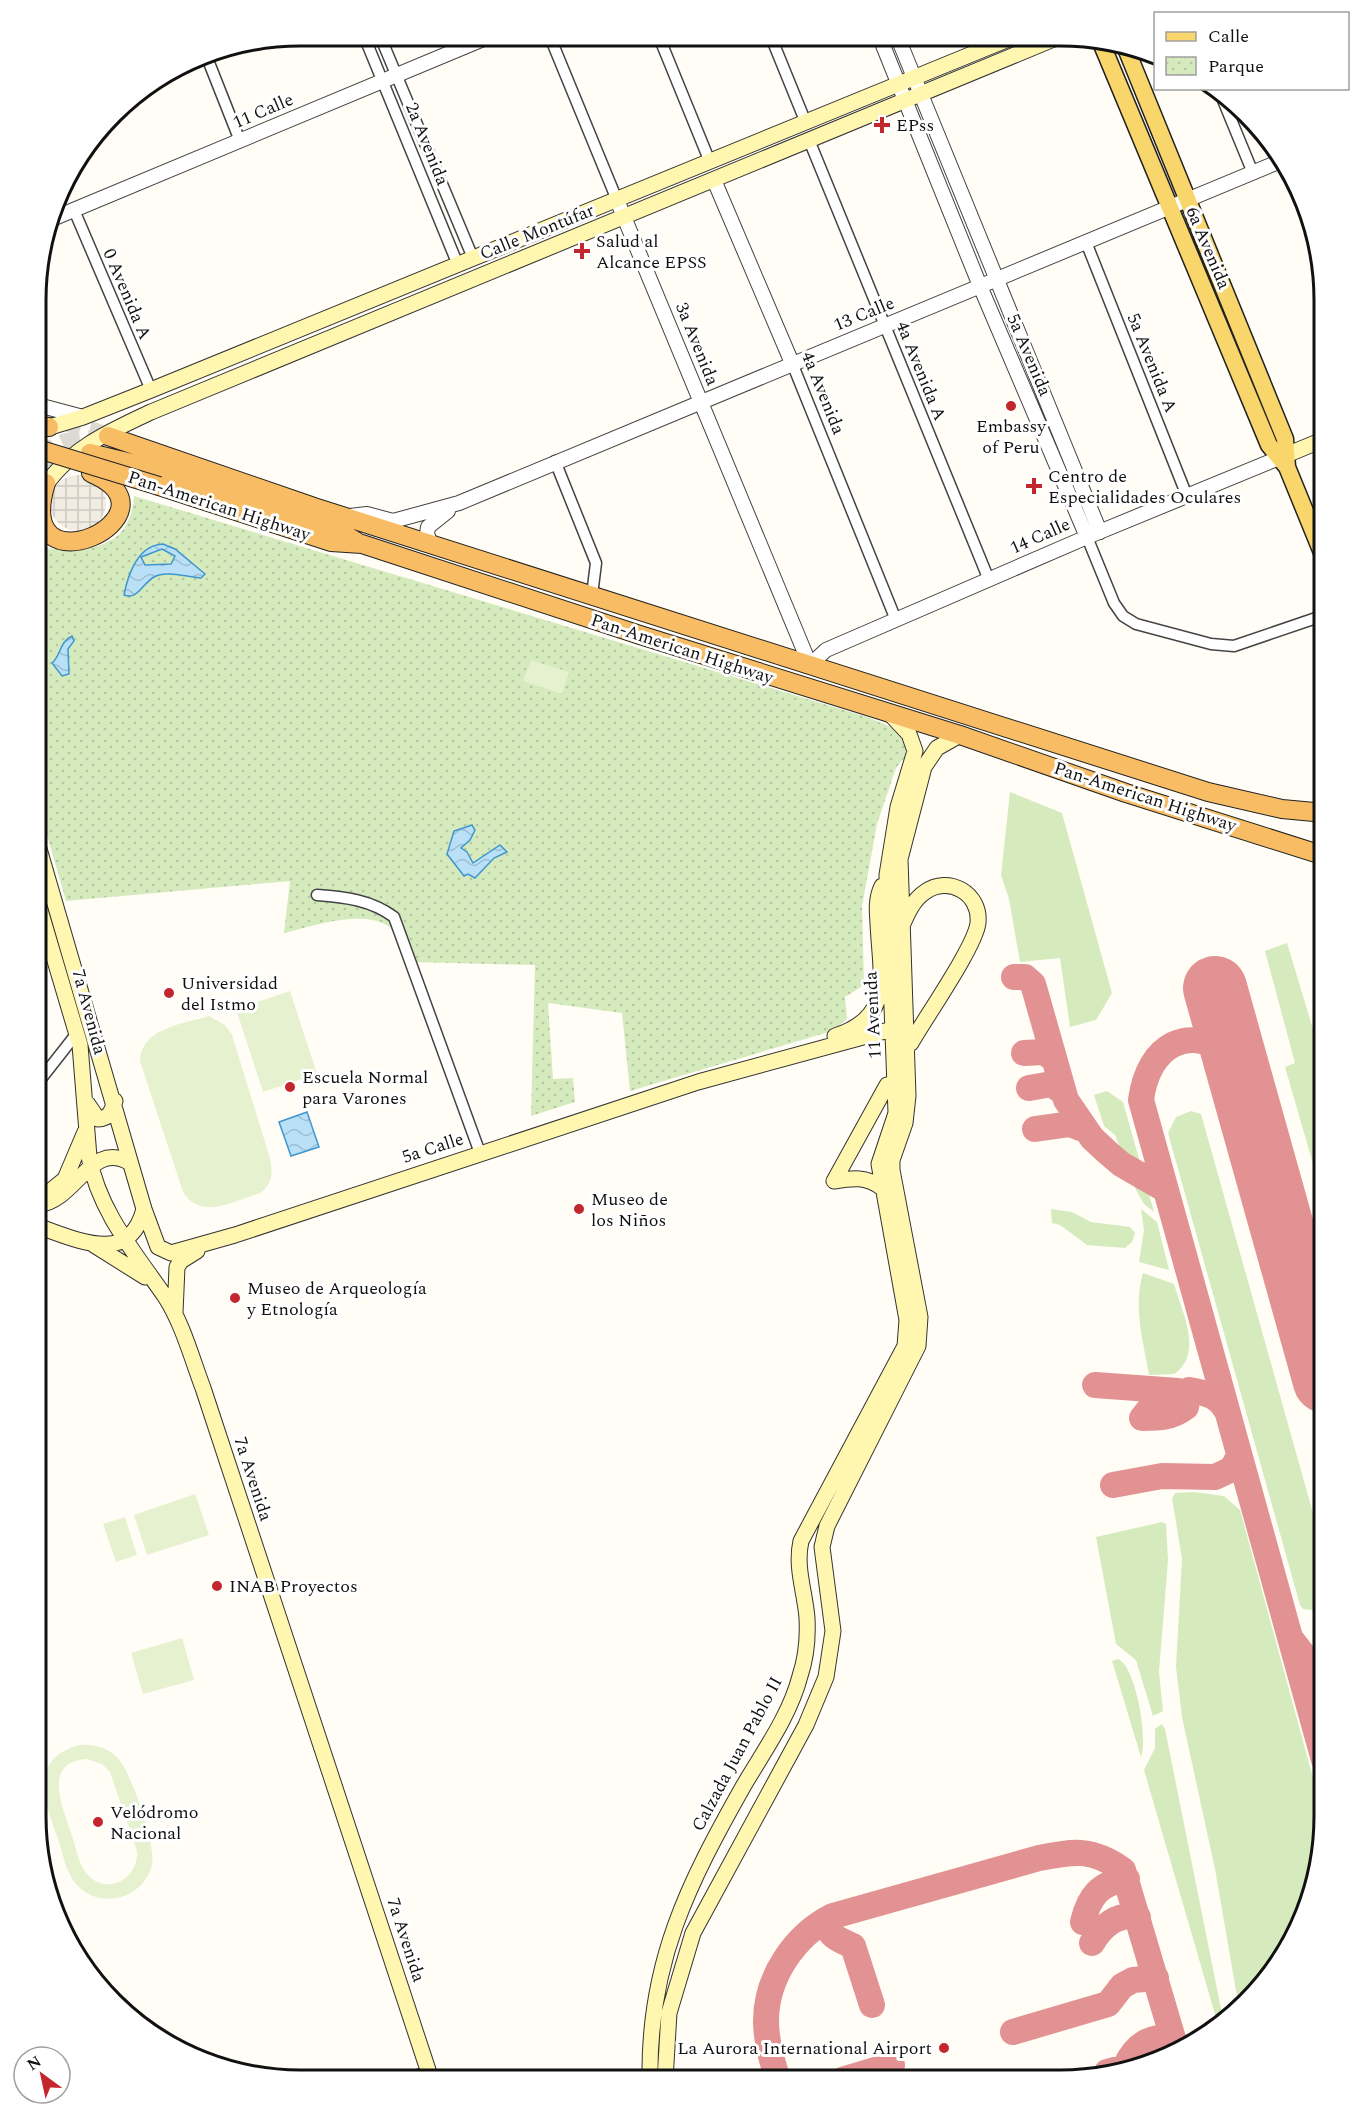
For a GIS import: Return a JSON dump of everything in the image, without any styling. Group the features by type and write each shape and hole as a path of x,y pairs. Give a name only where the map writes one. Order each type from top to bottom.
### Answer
{"highway":[{"name":"Pan-American Highway","path":"111,438 431,544 1236,800 1282,809 1314,812"},
{"name":"Pan-American Highway","path":"46,451 331,542 362,544 891,715 960,735 1126,793 1314,853"},
{"path":"90,453 192,478 326,526 362,544"},
{"path":"46,459 91,473 110,483 116,492 119,508 111,526 86,540 63,540 46,527"}],"main road":[{"name":"Calle Montúfar","path":"46,427 83,417 151,390 992,46"},
{"name":"Calle Montúfar","path":"46,486 82,447 122,426 1037,46"},
{"name":"6a Avenida","path":"1104,50 1269,445 1289,461"},
{"name":"6a Avenida","path":"1129,56 1286,439 1289,461 1314,530"},
{"name":"14 Calle","path":"1289,461 1314,446"},
{"name":"11 Avenida","path":"891,715 909,734 915,751 898,807 886,876 896,1113 879,1164 908,1320"},
{"name":"11 Avenida","path":"666,2070 669,2013 693,1933 806,1725 826,1677 831,1654 833,1622 822,1547 830,1517 915,1356 921,1328 892,1170 892,1160 905,1123 908,1096 900,859 921,777 929,757 937,748 960,735"},
{"name":"7a Avenida","path":"46,872 144,1209"},
{"path":"698,1082 727,1068 846,1033 869,1017 877,1006 880,996 877,906 879,892 886,876"},
{"path":"901,928 916,901 935,886 947,884 958,887 973,902 977,912 975,932 910,1043"},
{"name":"7a Avenida","path":"46,934 77,1033 86,1100 91,1167 124,1240 175,1315 206,1399 428,2070"},
{"path":"910,1019 938,996"},
{"name":"5a Calle","path":"144,1209 154,1238 164,1252 171,1253 236,1235 698,1082 885,1031"},
{"path":"882,1188 872,1181 861,1178 834,1181 887,1085"},
{"path":"86,1100 98,1119 108,1116 114,1101"},
{"path":"46,1195 54,1191 65,1179 88,1123"},
{"path":"46,1203 56,1201 91,1167 111,1156 130,1163"},
{"path":"92,1244 108,1245 124,1240 134,1232 144,1209"},
{"path":"46,1229 92,1244 154,1283"},
{"path":"175,1315 177,1267 181,1261 192,1252 236,1235"},
{"name":"Calzada Juan Pablo II","path":"650,2070 651,2029 656,1991 676,1918 694,1875 785,1713 800,1677 807,1618 799,1563 801,1541 900,1360 905,1346 908,1320"}],"street":[{"name":"2a Avenida","path":"370,46 390,78 473,258"},
{"name":"2a Avenida","path":"382,46 390,78 458,265"},
{"name":"11 Calle","path":"61,215 466,46"},
{"name":"3a Avenida","path":"554,46 810,665"},
{"path":"663,46 710,162"},
{"path":"775,46 806,123"},
{"name":"5a Avenida","path":"883,46 980,286 1093,534"},
{"name":"5a Avenida","path":"901,46 997,279 1093,534 1114,603 1123,616 1136,624 1191,639 1234,646 1314,619"},
{"path":"209,64 240,141"},
{"path":"1226,107 1253,173"},
{"name":"4a Avenida A","path":"809,140 989,580"},
{"name":"13 Calle","path":"344,516 367,514 393,521 459,502 1275,163"},
{"name":"4a Avenida","path":"714,180 792,363 896,620"},
{"name":"0 Avenida A","path":"74,210 151,390"},
{"name":"5a Avenida A","path":"1086,242 1187,496"},
{"path":"46,407 83,417"},
{"path":"555,461 596,563 592,595"},
{"name":"14 Calle","path":"810,665 826,650 1093,534 1187,496 1289,461"},
{"name":"13 Calle","path":"431,544 427,534 428,526 459,502"},
{"path":"317,895 345,897 380,906 394,917 480,1153"},
{"path":"46,1073 77,1033"}],"green space":[{"path":"134,496 867,717 896,729 901,734 906,748 905,757 896,768 877,824 862,906 864,985 845,997 847,1019 832,1031 630,1091 622,1013 548,1003 553,1079 573,1078 575,1102 531,1116 535,965 414,962 397,934 387,925 374,920 326,922 284,933 290,881 66,901 46,831 46,548 88,548 102,544 114,538 124,529 131,515"},
{"path":"531,660 569,672 562,694 523,681"},
{"path":"1010,792 1062,813 1112,993 1096,1020 1070,1027 1060,958 1020,962 1009,899 1001,875"},
{"path":"1287,943 1314,1033 1314,1167 1285,1067 1295,1063 1265,951"},
{"path":"290,991 317,1074 263,1092 236,1009"},
{"path":"209,1016 225,1025 232,1035 272,1171 268,1185 260,1193 229,1204 208,1207 199,1206 190,1201 183,1192 140,1061 142,1050 155,1034 176,1025"},
{"path":"1107,1091 1123,1102 1154,1212 1144,1204 1136,1190 1115,1135 1104,1126 1094,1095"},
{"path":"1191,1111 1201,1114 1314,1517 1313,1610 1303,1609 1300,1605 1168,1133 1176,1117"},
{"path":"1051,1209 1072,1212 1091,1222 1130,1227 1135,1233 1132,1242 1125,1248 1087,1245 1060,1225 1052,1223"},
{"path":"1141,1209 1157,1222 1169,1270 1139,1262 1144,1230"},
{"path":"1143,1273 1174,1284 1188,1332 1189,1344 1188,1355 1183,1366 1174,1374 1149,1375 1139,1311"},
{"path":"1194,1492 1224,1496 1240,1510 1314,1781 1314,1833 1310,1866 1301,1898 1281,1944 1252,1984 1237,1999 1215,1869 1182,1717 1176,1667 1182,1559 1172,1498 1175,1493"},
{"path":"195,1494 209,1535 147,1555 134,1515"},
{"path":"125,1517 137,1555 116,1562 103,1524"},
{"path":"1162,1522 1166,1524 1168,1560 1159,1672 1163,1711 1153,1716 1136,1660 1116,1644 1096,1537"},
{"path":"182,1638 194,1680 143,1694 131,1653"},
{"path":"1118,1659 1130,1675 1139,1704 1143,1735 1141,1757 1112,1661"},
{"path":"1162,1724 1165,1729 1222,2013 1216,2017 1144,1770 1155,1748 1155,1729"},
{"path":"79,1745 104,1749 117,1757 123,1765 146,1825 152,1855 148,1876 132,1892 109,1899 98,1897 87,1893 70,1875 46,1802 46,1772 52,1761 63,1752","holes":["87,1759 102,1764 110,1772 137,1851 133,1869 127,1876 112,1884 104,1884 95,1881 87,1874 78,1856 61,1801 59,1778 64,1769 73,1762"]}],"shaded area":[{"path":"78,475 89,477 98,483 104,492 106,503 104,514 98,523 89,529 78,531 67,529 58,523 52,514 50,503 52,492 58,483 67,477"}],"water":[{"path":"163,544 175,549 205,574 201,578 159,575 133,595 124,595 128,578 136,562 147,549","holes":["162,549 175,556 171,564 145,565 141,557"]},
{"path":"72,636 74,641 68,649 69,674 62,676 52,663 62,645"},
{"path":"472,825 475,830 470,840 461,848 467,852 473,863 500,845 507,852 494,858 475,878 468,874 464,876 447,854 454,831"},
{"path":"307,1112 319,1147 291,1156 279,1122"}],"taxiway":[{"path":"1014,977 1025,977 1033,984 1066,1100 1092,1138 1121,1164 1166,1190"},
{"path":"1234,1058 1217,1047 1201,1041 1173,1044 1152,1065 1145,1081 1141,1100 1314,1724"},
{"path":"1024,1053 1044,1052 1054,1059"},
{"path":"1029,1088 1052,1084 1064,1093"},
{"path":"1035,1129 1070,1124 1086,1130"},
{"path":"1095,1385 1178,1391"},
{"path":"1171,1392 1158,1398 1142,1418 1165,1417 1181,1411 1186,1407 1189,1390 1215,1398 1226,1410"},
{"path":"1113,1485 1162,1476 1215,1477 1232,1469 1239,1456"},
{"path":"1291,1639 1305,1657 1314,1660"},
{"path":"775,2070 766,2028 767,2005 771,1989 785,1959 795,1946 819,1924 833,1916 1039,1858 1073,1853 1102,1858 1123,1870 1174,2043"},
{"path":"1083,1922 1092,1898 1097,1892 1110,1884 1127,1879"},
{"path":"833,1916 829,1927 830,1932 833,1936 853,1946 872,2005"},
{"path":"1092,1943 1100,1931 1111,1922 1123,1917 1138,1917"},
{"path":"1013,2032 1108,2004 1122,1986 1133,1980 1156,1978"},
{"path":"1128,2062 1138,2047 1144,2043 1157,2038 1173,2038"},
{"path":"875,2070 892,2065"}],"runway":[{"path":"1215,988 1314,1342"}],"tunnel":[{"path":"46,416 108,436"},
{"path":"46,451 66,442 103,438"},
{"path":"46,469 76,454"}],"place":[{"name":"EPss","path":"882,125"},
{"name":"Salud al Alcance EPSS","path":"582,251"},
{"name":"Embassy of Peru","path":"1011,406"},
{"name":"Centro de Especialidades Oculares","path":"1034,486"},
{"name":"Universidad del Istmo","path":"169,993"},
{"name":"Escuela Normal para Varones","path":"290,1087"},
{"name":"Museo de los Niños","path":"579,1209"},
{"name":"Museo de Arqueología y Etnología","path":"235,1298"},
{"name":"INAB Proyectos","path":"217,1586"},
{"name":"Velódromo Nacional","path":"98,1822"},
{"name":"La Aurora International Airport","path":"944,2048"}]}
